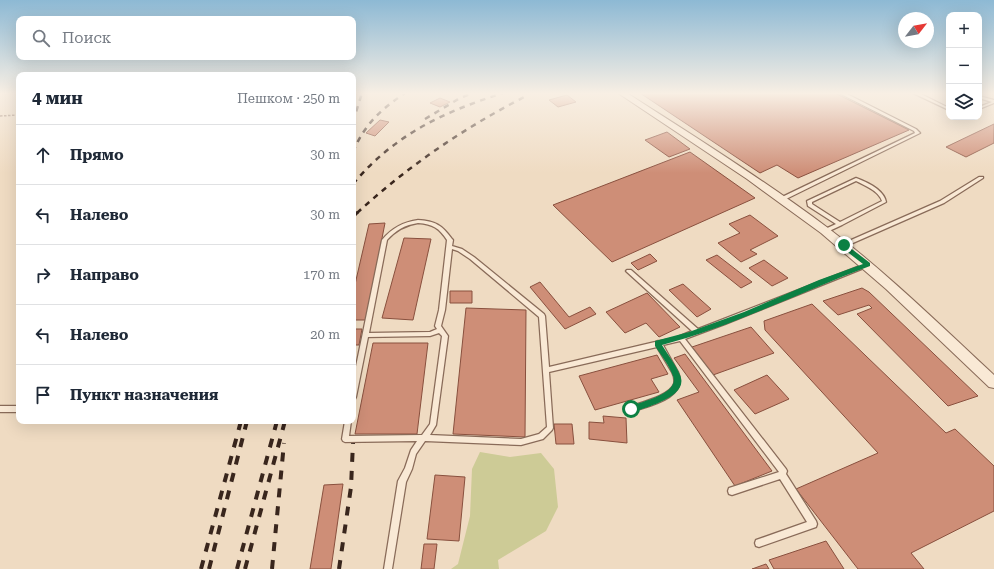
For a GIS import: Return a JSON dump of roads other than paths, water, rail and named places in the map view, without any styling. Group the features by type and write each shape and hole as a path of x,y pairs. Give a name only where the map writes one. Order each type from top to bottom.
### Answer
{"street":[{"path":"661,120 782,199 844,245 868,265 994,384"}],"lane":[{"path":"782,199 918,133 894,120"},
{"path":"844,245 942,202 981,178"},
{"path":"825,231 840,224 884,202 883,197 874,189 856,179 808,201 810,204 840,224"},
{"path":"356,382 385,240 396,228 416,221 429,222 440,228 450,240 442,310 438,326 445,336 433,425 413,452 408,469 402,481 388,569"},
{"path":"348,424 345,439 424,438 521,442 541,437 550,428 542,316 472,258 460,250 449,247"},
{"path":"546,370 681,338 746,314 821,282 868,265"},
{"path":"629,271 697,332"},
{"path":"365,335 430,334 440,330"},
{"path":"681,338 783,471 782,474 813,524 759,543"},
{"path":"631,409 669,395 677,384 678,376 658,344"},
{"path":"0,409 16,409"},
{"path":"732,491 782,474"}],"railway":[{"path":"356,144 373,120"},
{"path":"356,181 385,152 421,127 435,120"},
{"path":"357,213 396,179 437,149 483,120"},
{"path":"201,569 240,424"},
{"path":"209,569 246,424"},
{"path":"237,569 276,424"},
{"path":"245,569 284,424"},
{"path":"272,569 284,443"},
{"path":"339,569 351,487 353,443"}]}
